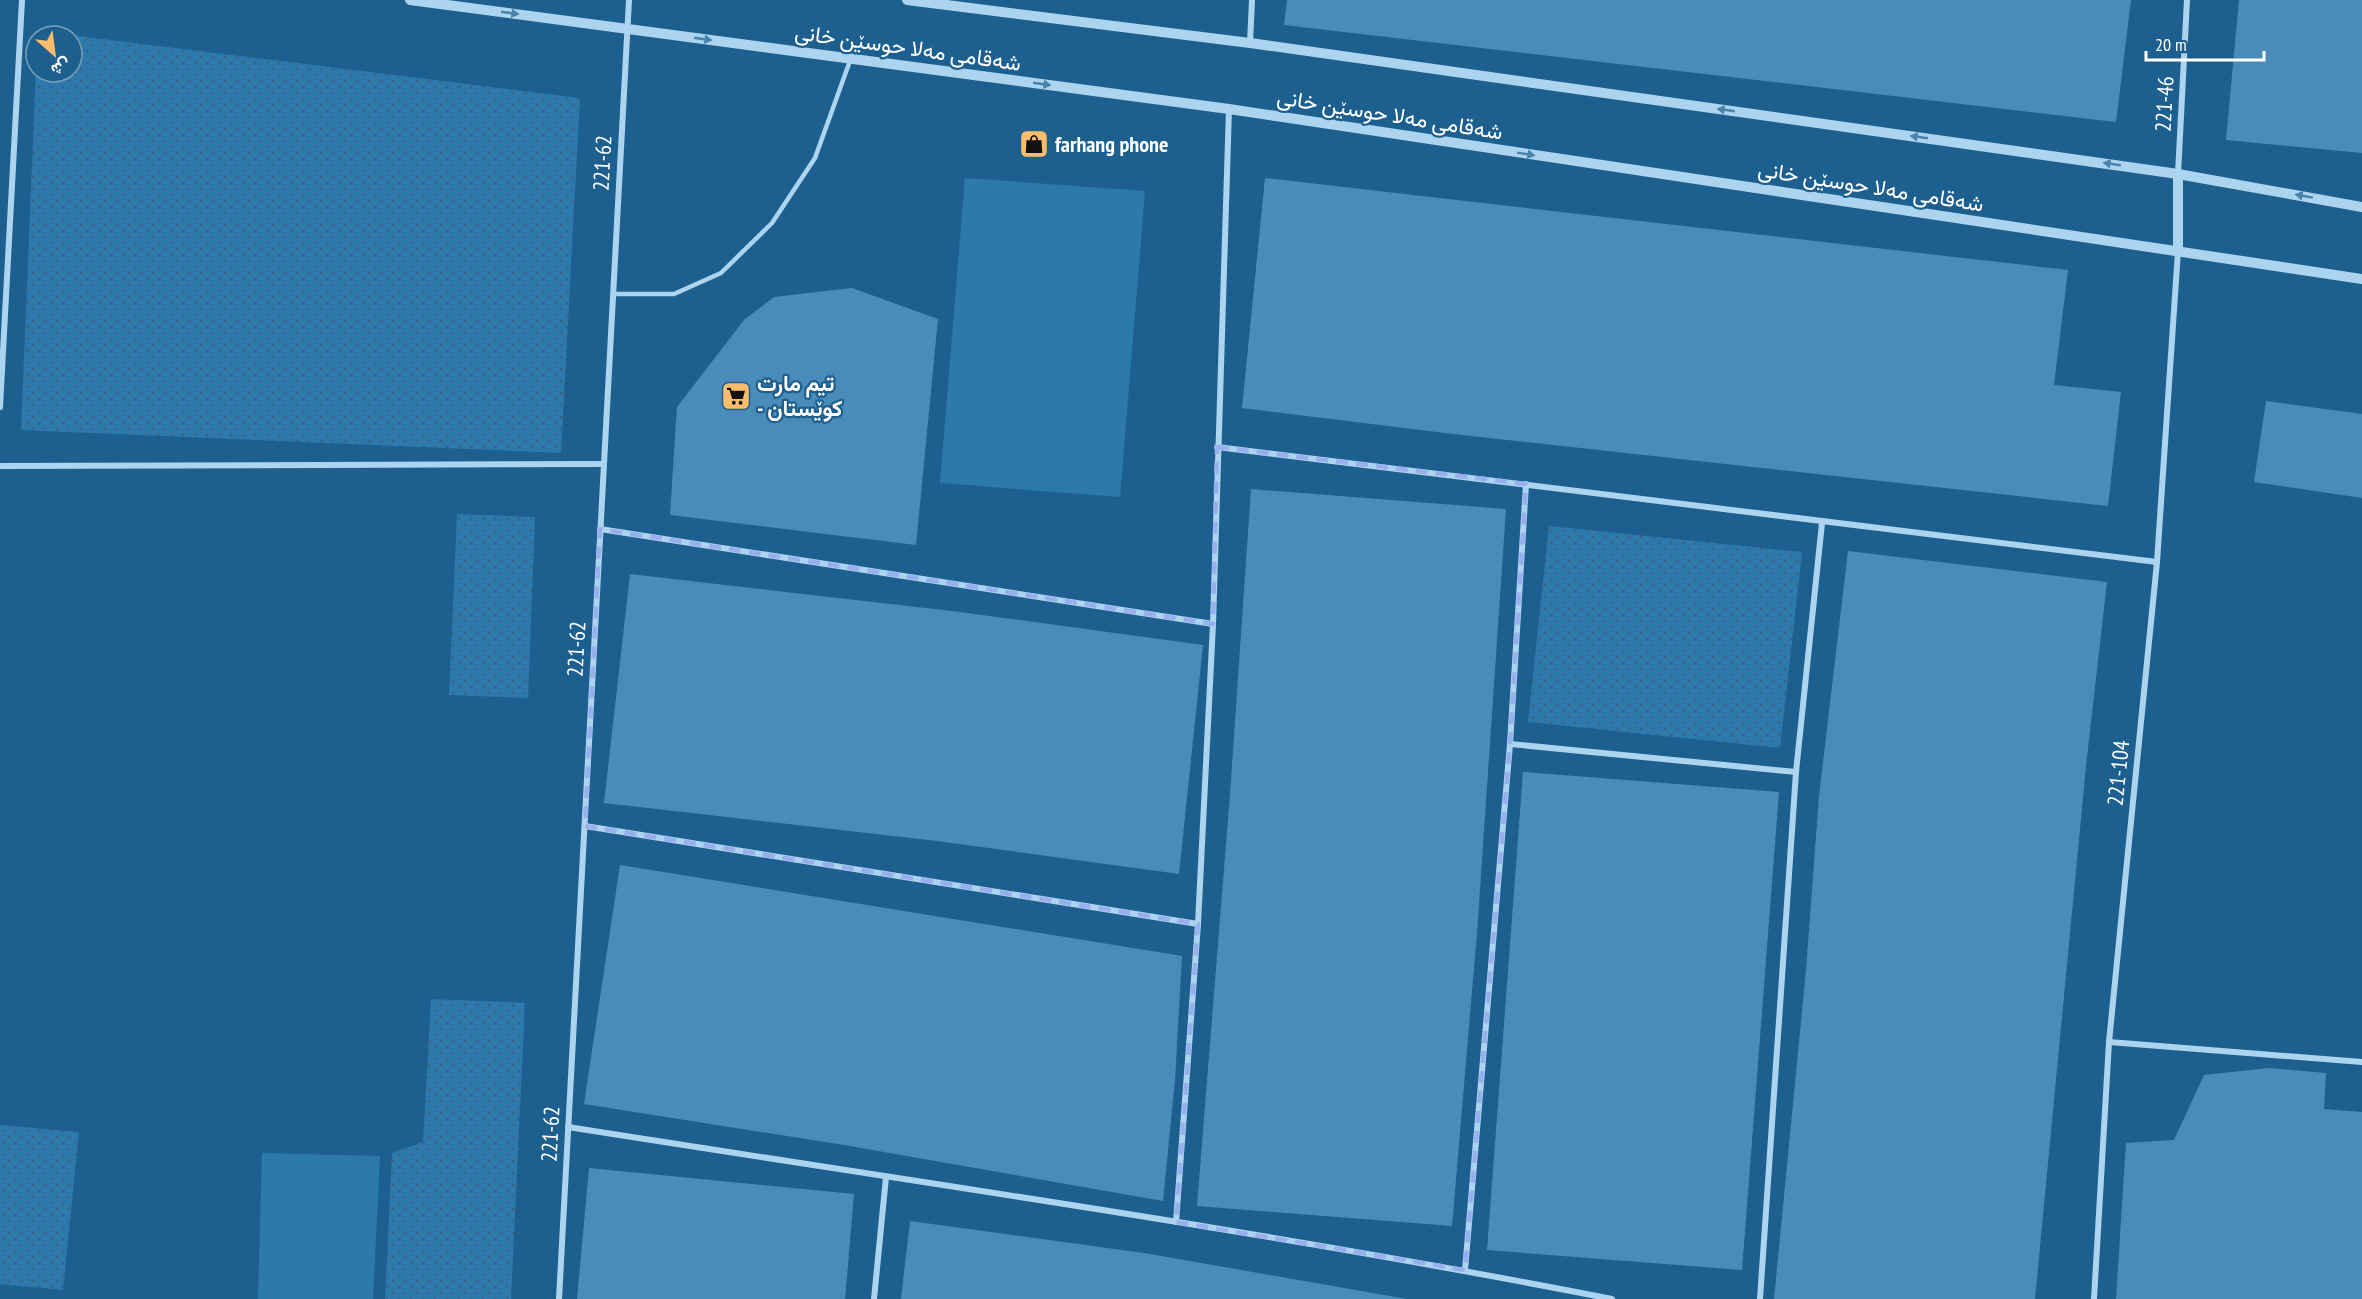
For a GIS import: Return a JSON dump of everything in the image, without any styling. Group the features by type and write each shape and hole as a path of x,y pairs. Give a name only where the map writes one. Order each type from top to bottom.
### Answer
{"street":[{"path":"0,407 22,0"},
{"name":"شەقامی مەلا حوسێن خانی","path":"410,0 1230,109 2362,279"},
{"name":"221-62","path":"559,1299 629,0"},
{"name":"شەقامی مەلا حوسێن خانی","path":"907,0 1250,43 2178,174 2362,207"},
{"path":"1250,43 1252,0"},
{"name":"221-46","path":"2178,174 2187,0"},
{"path":"1176,1222 1198,924 1213,624 1217,447 1230,109"},
{"path":"2178,174 2178,251"},
{"name":"221-104","path":"2094,1299 2109,1042 2157,562 2178,251"},
{"path":"1217,447 1526,484 1822,523 2157,562"},
{"path":"0,466 604,464"},
{"path":"1465,1270 1510,744 1526,484"},
{"path":"1760,1299 1796,772 1822,523"},
{"path":"600,529 1213,624"},
{"path":"1510,744 1796,772"},
{"path":"585,826 1198,924"},
{"path":"2109,1042 2362,1062"},
{"path":"568,1127 1176,1222 1465,1270 1612,1299"},
{"path":"874,1299 886,1177"}],"lane":[{"path":"613,294 674,294 721,273 763,231 815,158 851,58"}],"highlighted area":[{"path":"1217,447 1526,484 1510,744 1465,1270 1176,1222 1198,924 585,826 600,529 1213,624"}],"shaded area":[{"path":"84,37 580,98 561,453 21,430 35,84 84,84"},
{"path":"965,178 1145,191 1120,497 940,483"},
{"path":"457,514 535,517 528,698 449,695"},
{"path":"1549,526 1802,552 1780,748 1528,722"},
{"path":"431,999 525,1003 511,1299 385,1299 392,1153 423,1142"},
{"path":"0,1125 79,1132 63,1290 0,1284"},
{"path":"262,1153 380,1156 373,1299 258,1299"}],"building":[{"path":"1287,0 2131,0 2116,122 1284,25"},
{"path":"2239,0 2362,0 2362,153 2226,140"},
{"path":"1265,178 2068,270 2054,385 2121,392 2108,506 1453,434 1242,408"},
{"path":"852,288 938,319 916,545 670,515 677,407 744,320 774,297"},
{"path":"2266,401 2362,414 2362,498 2254,482"},
{"path":"1251,489 1506,509 1477,933 1452,1226 1197,1206 1230,794"},
{"path":"1848,551 2107,582 2086,766 2035,1299 1774,1299 1806,970 1819,796"},
{"path":"630,574 960,612 1203,645 1179,874 937,841 604,803"},
{"path":"1523,772 1779,792 1742,1270 1487,1250"},
{"path":"620,865 1182,956 1175,1080 1163,1201 844,1145 584,1104"},
{"path":"2269,1068 2326,1073 2324,1109 2362,1112 2362,1299 2116,1299 2126,1143 2174,1140 2204,1075"},
{"path":"589,1168 854,1194 845,1299 577,1299"},
{"path":"910,1221 1144,1253 1407,1299 901,1299"}],"place":[{"name":"farhang phone","path":"1034,144"},
{"name":"تیم مارت - کوێستان","path":"736,396"}]}
